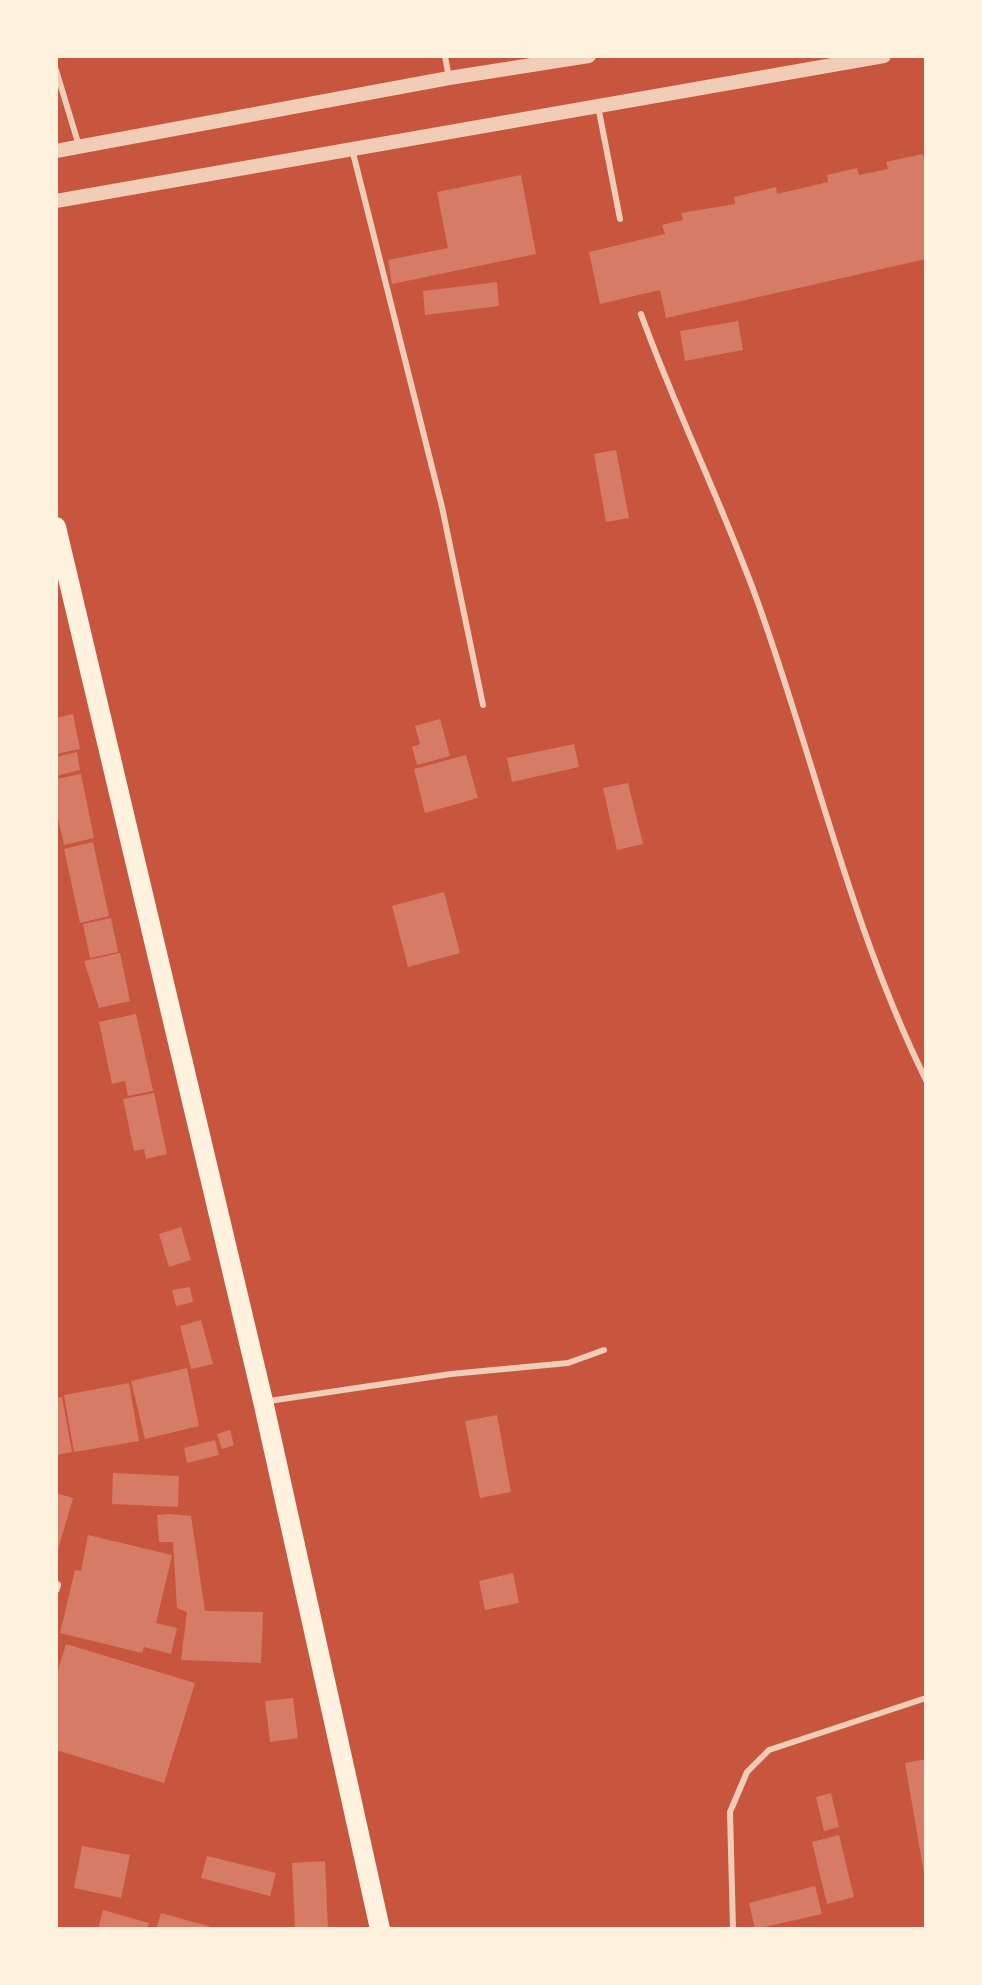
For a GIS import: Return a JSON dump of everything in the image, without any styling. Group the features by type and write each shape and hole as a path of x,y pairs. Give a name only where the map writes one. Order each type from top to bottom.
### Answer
{"main road":[{"path":"56,527 263,1401 380,1929"}],"street":[{"path":"56,151 449,78 589,56"},
{"path":"56,201 884,56"}],"lane":[{"path":"445,56 449,78"},
{"path":"56,70 79,146"},
{"path":"598,106 620,219"},
{"path":"352,149 442,507 483,705"},
{"path":"641,314 672,398 720,502 758,601 856,900 906,1040 926,1080"},
{"path":"263,1401 451,1374 568,1363 604,1350"},
{"path":"733,1929 730,1812 747,1772 769,1750 926,1698"}],"building":[{"path":"922,154 926,160 926,259 666,318 660,290 600,304 589,252 665,234 662,225 683,220 681,213 735,204 734,197 776,187 777,194 828,182 827,175 857,168 859,175 888,169 886,162"},
{"path":"521,175 536,254 392,284 388,260 448,248 437,192"},
{"path":"497,282 499,306 425,315 423,291"},
{"path":"738,321 743,350 685,361 680,331"},
{"path":"616,450 629,518 606,522 594,454"},
{"path":"73,714 80,749 56,754 56,718"},
{"path":"440,719 450,756 417,765 412,747 420,744 415,726"},
{"path":"574,744 579,767 512,782 507,758"},
{"path":"77,752 80,770 56,776 56,757"},
{"path":"466,755 478,798 425,813 414,769"},
{"path":"81,774 94,838 64,845 56,809 56,779"},
{"path":"628,783 643,844 617,850 603,788"},
{"path":"93,842 109,916 80,923 64,849"},
{"path":"444,892 460,953 408,967 392,906"},
{"path":"111,918 118,952 90,958 83,924"},
{"path":"120,953 130,1001 99,1008 84,961"},
{"path":"136,1014 153,1091 128,1096 125,1081 112,1084 99,1022"},
{"path":"154,1093 167,1154 146,1159 144,1149 134,1151 123,1099"},
{"path":"181,1227 191,1260 169,1267 159,1234"},
{"path":"190,1287 193,1302 176,1306 172,1290"},
{"path":"201,1320 213,1364 191,1369 180,1326"},
{"path":"187,1368 199,1426 145,1439 131,1381"},
{"path":"129,1383 139,1441 74,1452 64,1395"},
{"path":"62,1397 72,1452 56,1455 56,1398"},
{"path":"497,1415 511,1492 480,1498 465,1421"},
{"path":"230,1430 234,1445 222,1449 217,1434"},
{"path":"215,1440 219,1455 187,1463 184,1448"},
{"path":"113,1473 179,1476 178,1507 112,1504"},
{"path":"56,1493 73,1498 57,1553 56,1553"},
{"path":"157,1515 191,1516 205,1611 263,1612 261,1663 181,1660 187,1612 177,1608 173,1542 159,1542"},
{"path":"88,1535 172,1555 156,1623 177,1628 171,1654 144,1647 142,1653 60,1633 75,1570 81,1571"},
{"path":"513,1573 519,1603 485,1610 479,1581"},
{"path":"66,1644 195,1683 164,1783 56,1750 56,1677"},
{"path":"293,1698 298,1738 270,1742 265,1701"},
{"path":"926,1759 926,1873 924,1873 905,1763"},
{"path":"831,1793 839,1827 824,1831 816,1797"},
{"path":"839,1835 854,1897 827,1904 812,1842"},
{"path":"82,1846 130,1855 121,1898 74,1888"},
{"path":"207,1856 276,1873 270,1896 201,1878"},
{"path":"325,1861 328,1929 295,1929 292,1863"},
{"path":"815,1886 822,1914 755,1929 749,1903"},
{"path":"103,1910 149,1923 147,1929 98,1929"},
{"path":"161,1913 215,1928 215,1929 156,1929"}]}
